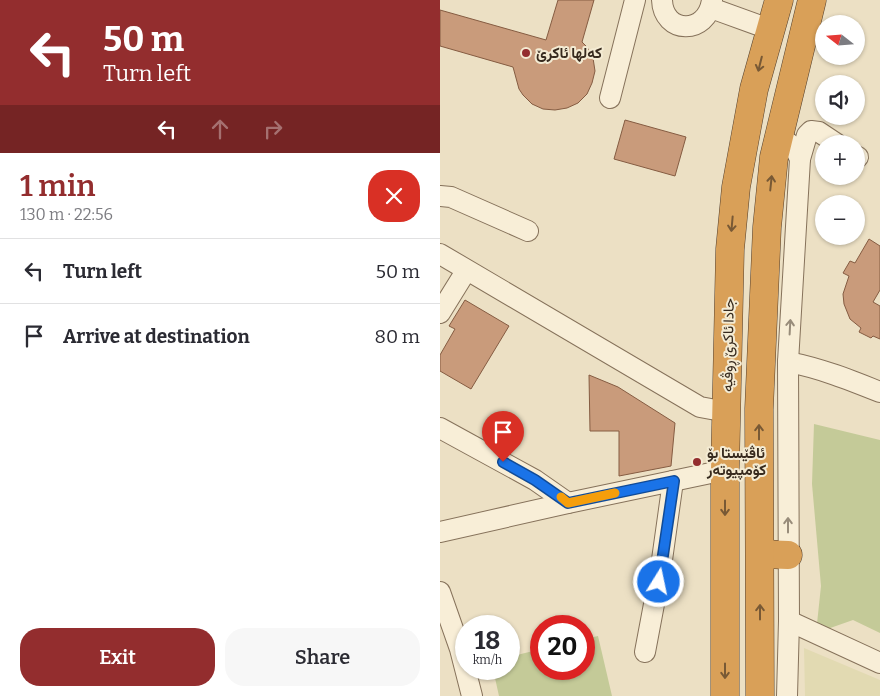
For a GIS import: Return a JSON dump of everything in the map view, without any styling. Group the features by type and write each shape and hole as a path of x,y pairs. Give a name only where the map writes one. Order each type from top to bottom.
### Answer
{"highway":[{"name":"جادا ئاکرێ ڕوڤیە","path":"725,696 725,470 730,249 736,187 754,89 769,30 779,0"},
{"path":"760,696 759,409 767,227 774,157 814,3"},
{"path":"760,554 788,555"}],"street":[{"path":"610,98 635,0"},
{"path":"662,0 663,10 667,16 679,25 687,26 702,21 708,15 711,4 769,30"},
{"path":"787,696 789,621 788,362 800,159 807,135 811,131 823,135"},
{"path":"779,137 796,149 800,159"},
{"path":"440,196 451,197 528,231"},
{"path":"440,254 700,407 727,412"},
{"path":"440,313 466,270"},
{"path":"788,362 805,365 839,376 880,392"},
{"path":"440,428 535,480 568,503"},
{"path":"440,532 725,470"},
{"path":"645,652 661,567 674,481"},
{"path":"440,592 460,649 472,696"},
{"path":"789,621 880,663"}],"shaded area":[{"path":"804,648 880,680 880,696 805,696"}],"green space":[{"path":"814,424 880,440 880,633 853,620 816,633 821,586 812,484"},
{"path":"598,636 612,696 499,696 495,680 520,680 520,654 530,652 530,680 595,680 595,637"}],"building":[{"name":"کەلها ئاکرێ","path":"558,0 594,0 582,42 593,58 595,71 592,83 587,94 578,103 567,108 543,109 532,104 519,89 513,67 440,46 440,10 546,40"},
{"path":"625,120 686,137 675,176 614,159"},
{"path":"869,239 880,246 880,290 873,302 880,306 880,339 873,336 871,338 859,332 861,328 850,319 844,304 843,294 849,276 843,273 850,261 855,263"},
{"path":"465,300 509,326 471,389 440,371 440,355 455,329 449,326"},
{"path":"589,375 618,387 675,423 671,466 619,476 619,431 590,431"}],"slow traffic":[{"path":"561,497 568,503 615,493"}],"place":[{"name":"کەلها ئاکرێ","path":"526,53"},
{"name":"ئاڤێستا بۆ کۆمپیوتەر","path":"697,462"}],"route":[{"path":"503,462 535,480 568,503 674,481 659,582"}]}
